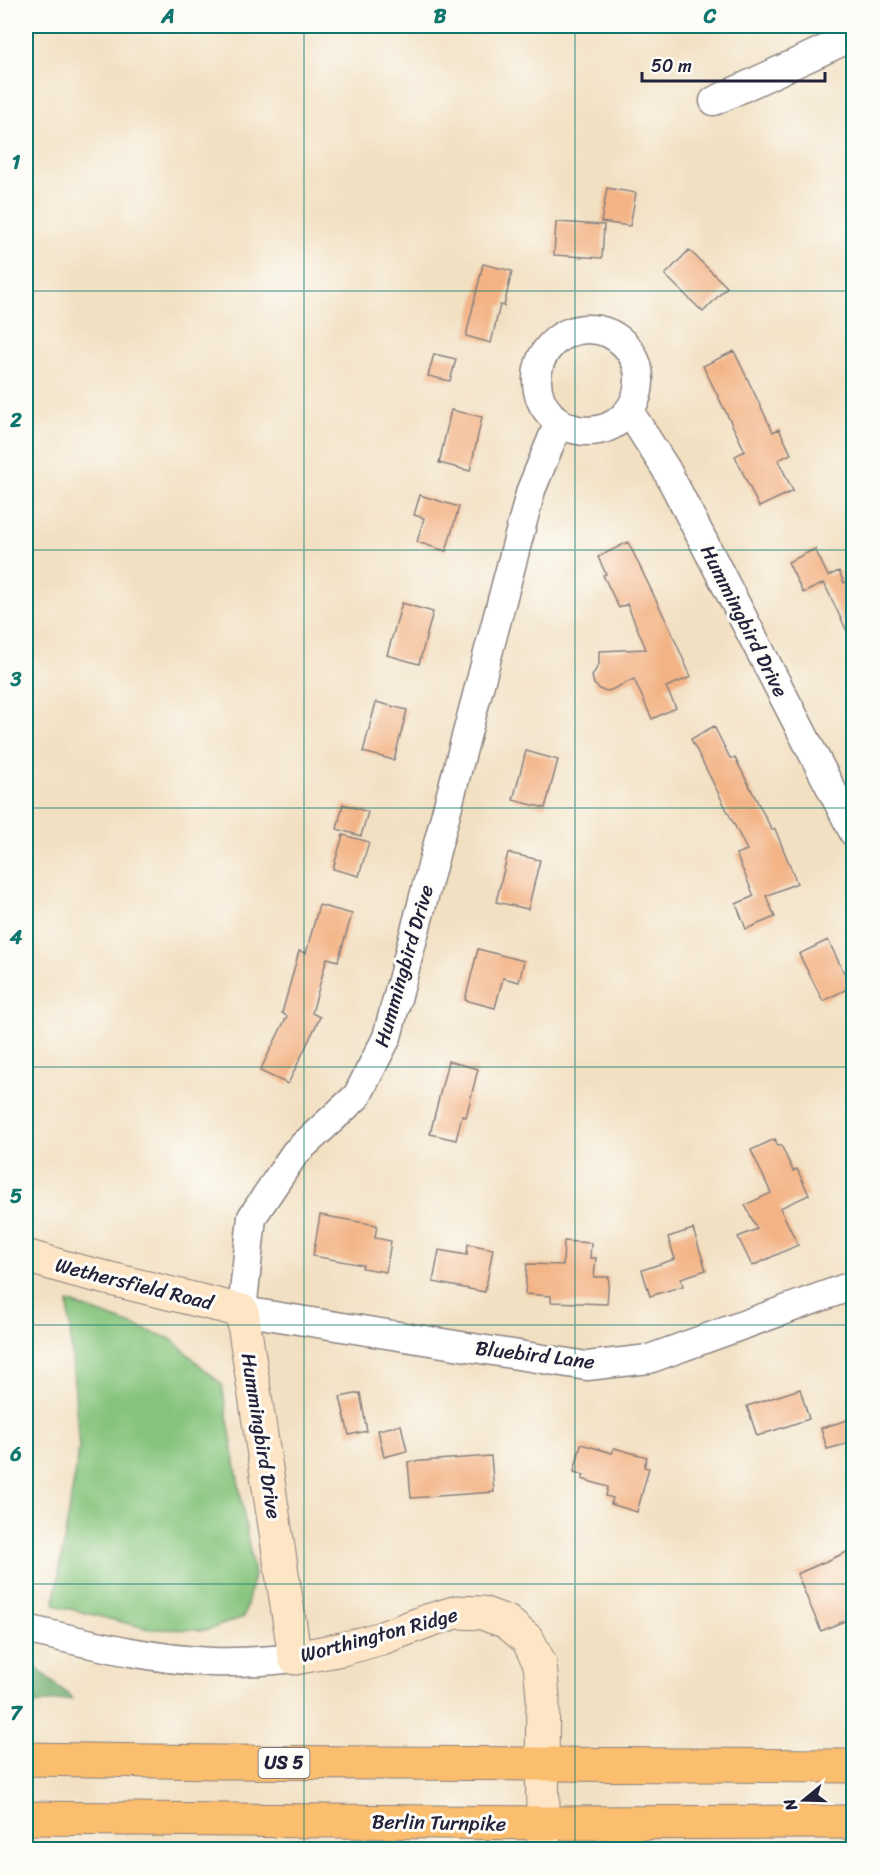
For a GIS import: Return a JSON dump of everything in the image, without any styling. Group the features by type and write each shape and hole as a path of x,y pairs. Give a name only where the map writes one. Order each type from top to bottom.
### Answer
{"highway":[{"name":"US 5","path":"26,1759 854,1766"},
{"name":"Berlin Turnpike","path":"26,1818 544,1836 854,1822"}],"street":[{"path":"714,100 854,36"},
{"path":"580,330 597,330 612,336 633,356 638,372 639,384 635,400 629,411 614,424 594,431 578,430 559,422 547,410 540,395 537,379 539,367 546,352 568,333 580,330"},
{"name":"Hummingbird Drive","path":"629,411 666,469 854,833"},
{"name":"Hummingbird Drive","path":"295,1658 242,1311 252,1217 295,1153 357,1096 387,1037 531,490 559,422"},
{"name":"Wethersfield Road","path":"26,1256 242,1311"},
{"name":"Bluebird Lane","path":"242,1311 587,1366 649,1359 854,1285"},
{"name":"Worthington Ridge","path":"26,1629 169,1658 212,1662 251,1662 295,1658 342,1649 457,1612 482,1613 507,1622 528,1640 540,1664 543,1696 544,1836"}],"green space":[{"path":"68,1302 171,1339 222,1385 254,1575 244,1617 207,1630 149,1629 54,1605 79,1448"},
{"path":"27,1660 73,1699 26,1705"}],"building":[{"path":"607,188 636,193 630,226 601,222"},
{"path":"556,222 604,225 602,258 554,255"},
{"path":"689,250 727,287 703,312 665,275"},
{"path":"483,264 512,271 504,306 500,305 491,343 466,336"},
{"path":"734,351 773,432 779,429 791,454 778,460 793,491 759,507 735,456 745,451 703,366"},
{"path":"434,354 456,359 450,381 428,376"},
{"path":"451,410 482,417 470,471 439,463"},
{"path":"420,495 459,507 446,551 417,542 424,518 414,515"},
{"path":"628,542 691,677 666,687 676,708 652,719 634,679 609,691 601,690 594,684 592,676 599,664 599,651 646,649 627,604 619,608 603,575 606,574 598,557"},
{"path":"815,549 828,576 839,571 844,583 854,579 854,646 824,583 803,593 788,562"},
{"path":"402,603 433,612 419,664 387,655"},
{"path":"376,702 407,710 394,760 363,752"},
{"path":"714,726 730,758 735,758 772,830 775,829 797,883 766,896 775,917 746,929 736,904 754,896 736,854 747,850 691,739"},
{"path":"526,751 558,760 545,808 513,800"},
{"path":"343,804 368,812 361,836 337,829"},
{"path":"343,835 369,842 359,876 333,869"},
{"path":"508,853 540,860 528,909 496,902"},
{"path":"319,905 352,914 338,961 327,958 312,1013 320,1017 288,1084 260,1071 287,1016 282,1013 299,951 306,953"},
{"path":"828,940 851,987 823,1001 799,954"},
{"path":"478,949 524,961 519,982 503,978 495,1008 465,1000"},
{"path":"448,1061 478,1069 466,1117 462,1116 456,1140 430,1134"},
{"path":"775,1139 778,1146 781,1145 793,1171 797,1169 809,1195 780,1208 798,1245 752,1266 738,1237 757,1229 745,1205 771,1193 751,1150"},
{"path":"320,1215 377,1225 375,1238 391,1241 386,1272 362,1268 363,1265 313,1256"},
{"path":"693,1229 706,1270 681,1278 683,1286 650,1296 642,1270 675,1259 668,1237"},
{"path":"564,1241 591,1243 590,1258 596,1258 594,1277 609,1277 607,1304 551,1302 551,1296 525,1294 527,1264 563,1265"},
{"path":"468,1244 493,1249 485,1292 433,1282 439,1250 467,1255"},
{"path":"800,1389 809,1419 757,1436 747,1406"},
{"path":"360,1393 367,1431 349,1435 340,1397"},
{"path":"854,1418 854,1442 827,1449 821,1428"},
{"path":"401,1425 407,1451 384,1457 378,1430"},
{"path":"581,1444 612,1453 614,1448 647,1457 644,1467 649,1468 637,1512 611,1504 613,1498 606,1496 608,1487 582,1479 584,1475 574,1472"},
{"path":"491,1456 494,1492 411,1498 408,1462"},
{"path":"854,1549 854,1617 821,1631 797,1574"}]}
